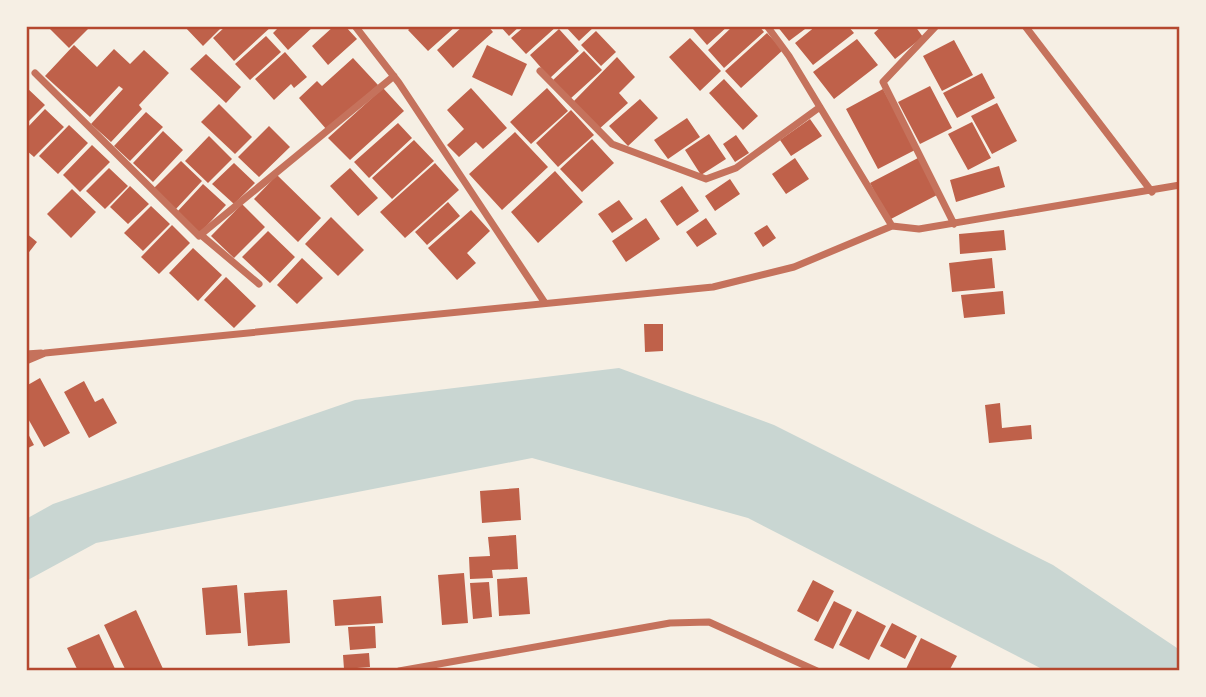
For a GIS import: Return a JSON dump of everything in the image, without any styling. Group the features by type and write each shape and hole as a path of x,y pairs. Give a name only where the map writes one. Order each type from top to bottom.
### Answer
{"street":[{"path":"355,26 394,76 545,303"},
{"path":"767,26 892,226"},
{"path":"936,26 883,80 954,224"},
{"path":"1025,26 1152,192"},
{"path":"540,71 612,144 706,179 736,169 820,107"},
{"path":"36,73 196,234 201,235 260,284"},
{"path":"201,235 394,76"},
{"path":"26,354 713,287 794,267 892,226 919,229 1152,192 1180,185"},
{"path":"26,361 45,353"},
{"path":"399,671 670,623 709,622 817,671"}],"shaded area":[{"path":"619,368 774,425 1053,565 1180,650 1180,671 1046,671 748,518 532,458 96,543 26,581 26,519 53,504 355,400"}],"building":[{"path":"47,26 91,26 69,48"},
{"path":"184,26 223,26 203,46"},
{"path":"226,26 272,26 234,61 213,38"},
{"path":"280,26 314,26 288,50 273,33"},
{"path":"334,26 345,26 357,39 328,65 312,46"},
{"path":"413,26 456,26 428,51 408,30"},
{"path":"463,26 488,26 493,32 453,68 437,50"},
{"path":"500,26 520,26 509,36"},
{"path":"525,26 557,26 526,54 511,38"},
{"path":"565,26 595,26 579,41"},
{"path":"696,26 728,26 707,45 693,29"},
{"path":"733,26 759,26 764,32 724,68 708,50"},
{"path":"777,26 809,26 789,41"},
{"path":"816,26 848,26 854,33 813,65 795,43"},
{"path":"882,26 915,26 923,37 895,59 874,33"},
{"path":"559,29 579,51 550,78 530,55"},
{"path":"596,31 616,52 601,66 581,45"},
{"path":"767,33 783,50 741,88 725,71"},
{"path":"266,36 281,52 250,80 235,64"},
{"path":"690,38 721,71 700,91 669,57"},
{"path":"857,39 878,65 834,99 813,72"},
{"path":"954,40 973,75 942,91 923,56"},
{"path":"74,45 97,67 114,49 130,64 144,50 169,73 139,105 142,109 111,142 91,124 123,89 119,86 90,117 45,76"},
{"path":"487,45 527,64 512,96 472,77"},
{"path":"584,51 602,70 570,99 553,80"},
{"path":"285,52 307,77 294,88 291,84 274,100 255,79"},
{"path":"206,54 241,87 226,103 190,69"},
{"path":"617,57 635,77 619,93 628,103 598,130 573,102"},
{"path":"353,58 378,85 327,130 299,98 317,81 322,86"},
{"path":"982,73 995,98 957,118 943,93"},
{"path":"724,79 758,116 743,130 709,93"},
{"path":"930,86 952,128 920,144 898,102"},
{"path":"26,87 45,105 26,124"},
{"path":"383,88 404,111 350,160 328,138"},
{"path":"471,88 507,128 483,149 476,142 459,157 447,145 464,129 447,110"},
{"path":"547,88 568,111 531,144 510,122"},
{"path":"883,89 915,150 878,169 846,109"},
{"path":"640,99 658,118 628,146 609,126"},
{"path":"997,103 1017,141 992,154 971,116"},
{"path":"219,104 252,137 235,154 201,122"},
{"path":"45,109 64,127 34,157 26,150 26,129"},
{"path":"571,110 594,135 558,167 536,143"},
{"path":"146,112 163,127 130,161 114,146"},
{"path":"687,118 700,137 668,159 654,140"},
{"path":"810,119 822,136 791,156 780,140"},
{"path":"972,122 991,158 968,170 948,134"},
{"path":"398,123 412,138 369,178 354,162"},
{"path":"69,125 88,143 58,174 39,156"},
{"path":"269,126 290,147 259,177 238,157"},
{"path":"163,131 183,150 153,182 133,163"},
{"path":"515,132 548,167 502,210 469,174"},
{"path":"709,134 726,159 701,175 685,150"},
{"path":"736,135 749,153 735,162 723,144"},
{"path":"209,136 232,159 208,183 185,161"},
{"path":"592,139 614,163 582,192 560,169"},
{"path":"414,140 434,161 392,199 372,178"},
{"path":"92,145 110,162 80,192 63,175"},
{"path":"795,158 809,179 786,194 772,174"},
{"path":"918,158 937,195 889,220 870,183"},
{"path":"181,161 202,181 175,210 153,189"},
{"path":"234,163 255,183 234,204 212,184"},
{"path":"435,163 459,190 405,238 380,212"},
{"path":"999,166 1005,187 956,202 950,180"},
{"path":"109,168 128,186 105,209 86,191"},
{"path":"350,168 378,198 358,216 330,186"},
{"path":"555,171 583,202 538,243 511,212"},
{"path":"277,175 321,218 298,242 254,199"},
{"path":"730,179 740,194 715,211 705,196"},
{"path":"203,184 226,205 199,234 176,213"},
{"path":"130,186 149,204 128,224 110,207"},
{"path":"682,186 699,211 677,226 660,201"},
{"path":"72,189 96,212 71,238 47,214"},
{"path":"619,200 633,219 612,233 598,214"},
{"path":"448,202 460,216 427,245 415,232"},
{"path":"242,204 265,227 234,258 211,236"},
{"path":"151,206 170,224 143,251 124,233"},
{"path":"471,210 490,231 467,253 476,263 457,280 428,248"},
{"path":"331,217 364,250 338,276 305,244"},
{"path":"646,218 660,239 626,262 612,241"},
{"path":"706,218 717,234 697,247 686,232"},
{"path":"172,225 190,243 159,274 141,257"},
{"path":"767,225 776,238 763,247 754,233"},
{"path":"1004,230 1006,250 960,254 959,234"},
{"path":"268,231 295,257 270,283 242,257"},
{"path":"26,233 37,242 26,256"},
{"path":"193,248 222,275 198,301 169,273"},
{"path":"302,258 323,278 297,304 277,285"},
{"path":"992,258 995,288 952,292 949,263"},
{"path":"226,277 256,306 234,328 204,300"},
{"path":"1003,291 1005,314 964,318 961,295"},
{"path":"644,324 663,324 663,351 645,352"},
{"path":"40,378 70,433 44,447 26,415 26,386"},
{"path":"84,381 95,402 103,398 117,423 89,438 64,392"},
{"path":"1000,403 1002,428 1031,425 1032,439 989,443 985,405"},
{"path":"26,430 34,445 26,449"},
{"path":"519,488 521,520 482,523 480,491"},
{"path":"516,535 518,569 492,570 493,578 470,579 469,557 490,556 488,537"},
{"path":"464,573 468,623 442,625 438,575"},
{"path":"527,577 530,614 499,616 497,579"},
{"path":"813,580 834,591 818,622 797,611"},
{"path":"489,582 492,617 473,619 470,583"},
{"path":"237,585 241,633 206,635 202,588"},
{"path":"287,590 290,643 248,646 244,593"},
{"path":"381,596 383,623 335,626 333,600"},
{"path":"834,601 852,610 833,649 814,640"},
{"path":"136,610 164,671 126,671 104,625"},
{"path":"857,611 886,626 869,660 839,645"},
{"path":"892,623 917,636 905,659 880,646"},
{"path":"375,626 376,648 350,650 348,627"},
{"path":"99,634 116,671 78,671 67,648"},
{"path":"921,638 957,656 949,671 905,671"},
{"path":"369,653 370,667 344,669 343,655"}]}
